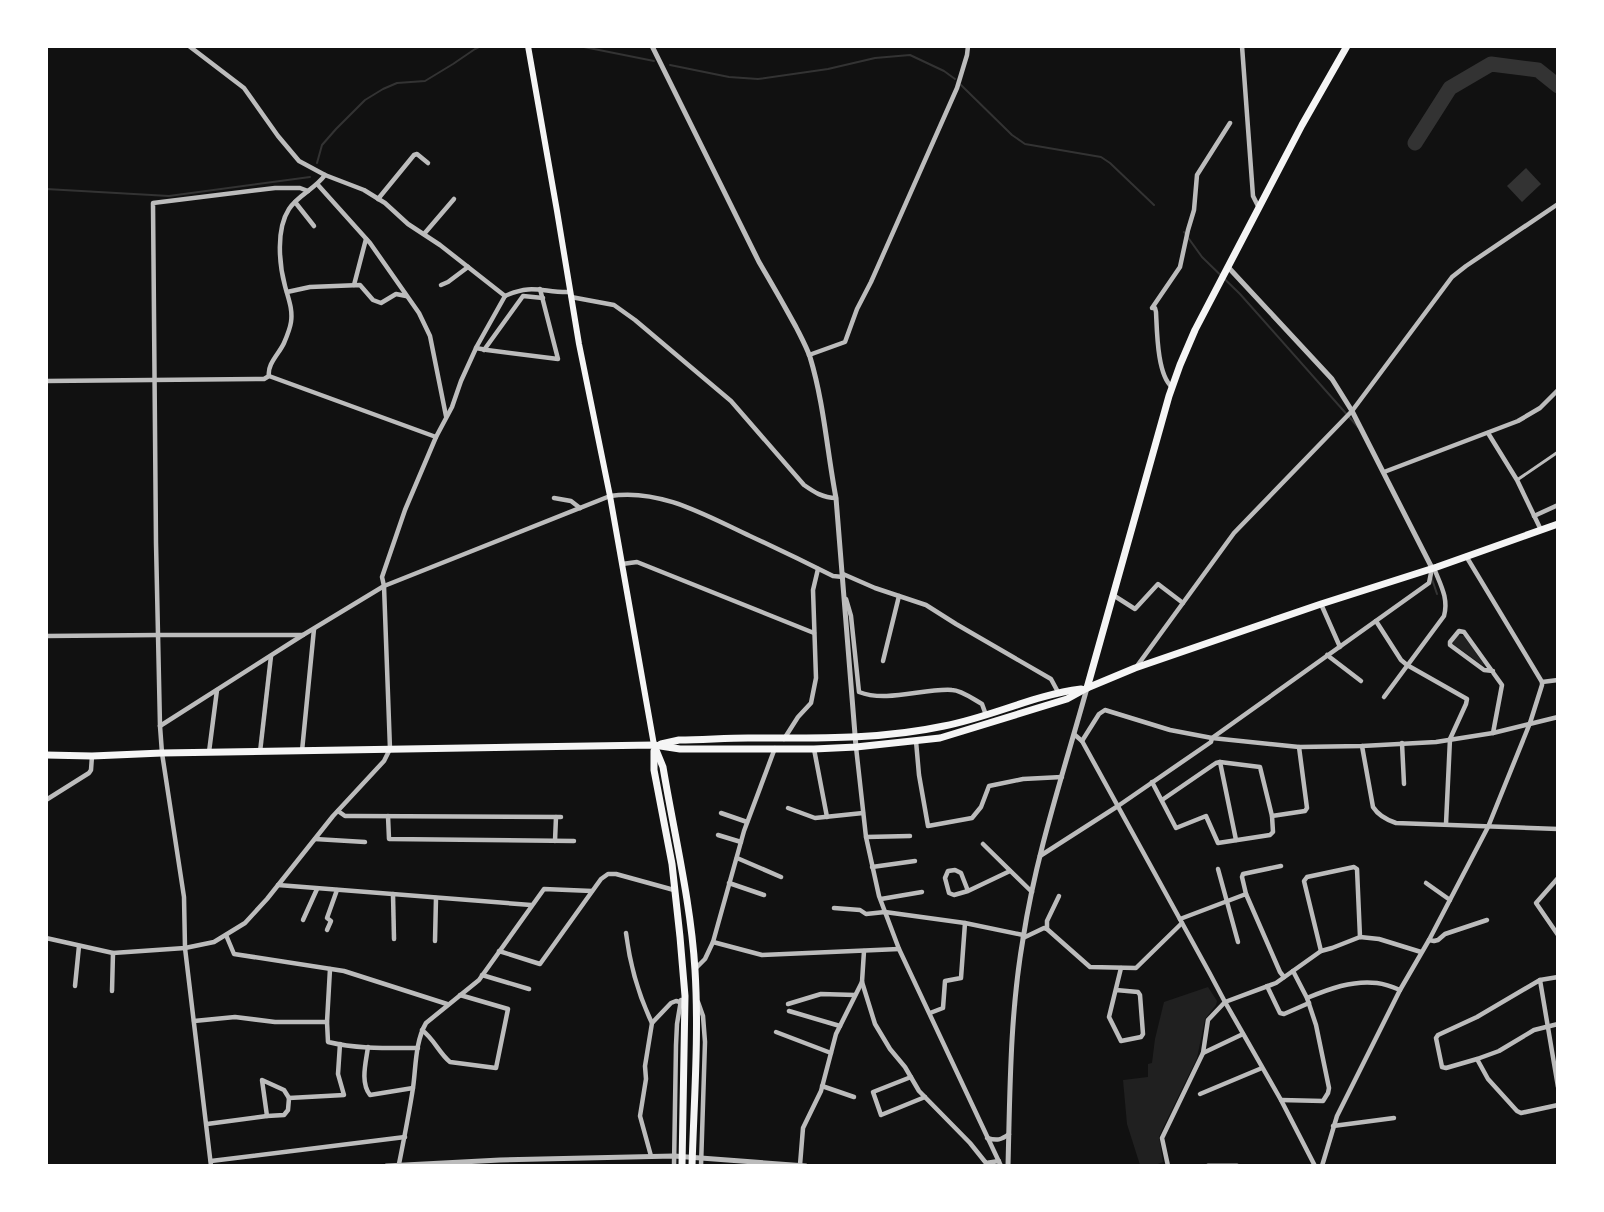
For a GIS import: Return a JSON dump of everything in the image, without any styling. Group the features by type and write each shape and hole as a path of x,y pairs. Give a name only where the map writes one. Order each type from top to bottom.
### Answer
{"main road":[{"path":"528,46 579,345 610,496 654,745 654,770 672,864 680,937 683,999 685,1068 682,1166"},
{"path":"1087,688 1180,365 1195,330 1258,206 1347,46"},
{"path":"46,755 654,745 680,749 814,749 940,738 1067,699 1087,688 1136,668 1557,524"},
{"path":"654,745 679,740 856,738 887,735 945,726 986,716 1058,692 1087,688"},
{"path":"654,745 663,767 691,930 695,969 693,1166"}],"street":[{"path":"189,46 244,88 299,161 325,175 364,190 378,199 505,296"},
{"path":"652,46 759,262 779,295 809,355 819,390 836,498 856,747 866,837 872,867 899,949 1000,1163 986,1163 919,1090 905,1067 890,1049 875,1023 862,982 864,951"},
{"path":"809,355 845,342 857,309 957,88 968,46"},
{"path":"1242,46 1253,196 1258,206"},
{"path":"1172,387 1167,383 1158,348 1156,312 1155,308 1152,308 1180,267 1194,210 1197,175 1230,123"},
{"path":"378,199 414,155 417,154 428,163"},
{"path":"269,376 268,372 291,323 292,311 286,292 279,248 286,215 294,202 318,184 325,175"},
{"path":"318,184 366,239 419,313 430,336 446,416"},
{"path":"309,191 300,188 275,188 153,204 156,543 162,753 184,897 185,948 211,1163 405,1137"},
{"path":"424,234 454,200"},
{"path":"294,202 314,226"},
{"path":"1136,668 1234,533 1352,411 1452,277 1557,204"},
{"path":"354,285 366,239"},
{"path":"441,285 468,267"},
{"path":"1228,267 1325,370 1352,411 1433,568 1446,598 1444,616 1384,697"},
{"path":"286,292 310,287 360,285 373,300 381,303 396,294 407,296"},
{"path":"46,938 113,952 185,948 214,942 245,923 338,811 384,761 390,749 382,577 405,510 436,437 452,407 476,348 505,296 521,289 533,288 614,305 635,320 731,402 804,485 828,498 836,498"},
{"path":"476,348 558,359 540,289"},
{"path":"484,350 523,296 543,298"},
{"path":"46,381 264,379 269,376"},
{"path":"269,376 436,437"},
{"path":"1384,472 1530,415 1557,390"},
{"path":"1488,433 1517,480 1541,530"},
{"path":"1517,480 1557,452"},
{"path":"160,726 384,586 610,496 630,494 660,499 717,519 833,576 843,576 926,604 1051,679 1058,692"},
{"path":"554,498 572,501 580,508"},
{"path":"1534,516 1557,505"},
{"path":"1322,1166 1337,1116 1400,990 1488,826 1530,723 1542,682 1466,556"},
{"path":"622,564 637,562 814,633"},
{"path":"784,739 798,717 811,703 816,678 813,590 818,568"},
{"path":"1040,856 1211,742 1212,738 1429,583 1433,568"},
{"path":"1113,595 1136,609 1158,584 1183,603"},
{"path":"844,595 851,616 859,692 867,696 954,690 982,704 986,716"},
{"path":"883,661 898,596"},
{"path":"1321,604 1340,647"},
{"path":"1376,621 1401,660 1467,699 1450,740 1446,824"},
{"path":"302,751 314,629"},
{"path":"1493,671 1484,670 1450,645 1459,631 1464,632 1493,671 1503,688 1493,733"},
{"path":"46,636 303,635"},
{"path":"260,752 271,656"},
{"path":"1327,656 1361,681"},
{"path":"1542,682 1557,680"},
{"path":"1008,1166 1013,1012 1023,936 1040,856 1087,688"},
{"path":"209,752 217,690"},
{"path":"1082,741 1099,714 1105,710 1170,730 1212,738 1299,747 1362,746 1450,740 1493,733 1557,717"},
{"path":"1075,735 1082,741 1281,1100 1314,1166"},
{"path":"916,741 928,826 972,818 981,807 989,786 1023,779 1062,777"},
{"path":"1401,743 1404,784"},
{"path":"1362,746 1373,807 1385,818 1396,823 1557,829"},
{"path":"1272,816 1305,811 1307,808 1299,747"},
{"path":"695,969 705,959 713,942 747,822 775,748"},
{"path":"814,749 827,817"},
{"path":"46,800 89,772 92,756"},
{"path":"1152,782 1176,828 1206,816 1218,843 1272,835 1274,830 1260,767 1220,762 1162,800"},
{"path":"1220,762 1236,840"},
{"path":"788,808 815,818 863,813"},
{"path":"338,811 345,816 559,818 555,841"},
{"path":"721,813 747,822"},
{"path":"388,816 389,838 574,841"},
{"path":"718,834 741,842"},
{"path":"866,837 910,836"},
{"path":"315,839 365,842"},
{"path":"983,844 1032,892"},
{"path":"736,858 781,877"},
{"path":"872,867 915,861"},
{"path":"1281,866 1242,874 1242,877 1246,894 1284,977"},
{"path":"1321,951 1304,881 1307,877 1357,868 1360,937"},
{"path":"1218,869 1238,942"},
{"path":"968,891 961,873 955,870 948,871 945,878 949,893 954,895 968,891 1010,871"},
{"path":"499,951 540,964 601,879 608,874 616,874 674,890"},
{"path":"1557,878 1536,903 1557,935"},
{"path":"729,884 764,895"},
{"path":"1426,884 1450,900"},
{"path":"278,885 531,905"},
{"path":"303,920 317,889"},
{"path":"399,1164 418,1048 426,1023 479,980 544,889 592,891"},
{"path":"327,930 331,921 327,918 337,890"},
{"path":"881,899 922,892"},
{"path":"393,894 394,939"},
{"path":"834,908 860,910 866,914 885,912 965,923 1023,936 1044,928 1090,967 1136,968 1181,921 1246,894"},
{"path":"1047,929 1047,921 1059,896"},
{"path":"435,941 436,898"},
{"path":"1428,940 1434,941 1445,934 1487,920"},
{"path":"930,1013 943,1008 945,981 961,978 965,923"},
{"path":"626,933 629,959 644,1007 652,1023"},
{"path":"226,935 234,954 344,971 447,1004"},
{"path":"1168,1166 1162,1138 1203,1053 1209,1020 1225,1002 1276,983 1321,951 1360,937 1379,939 1421,952"},
{"path":"713,942 762,955 899,949"},
{"path":"75,986 79,946"},
{"path":"112,992 113,952"},
{"path":"1116,990 1140,994 1143,1034 1141,1037 1121,1041 1109,1017 1121,968"},
{"path":"330,969 328,1042 369,1047 418,1048"},
{"path":"1281,1100 1323,1101 1329,1088 1316,1025 1308,1000 1293,971"},
{"path":"482,975 529,989"},
{"path":"1557,977 1540,980 1476,1017 1438,1035 1436,1038 1442,1067 1446,1068 1499,1051 1534,1030 1557,1024"},
{"path":"1540,980 1557,1087"},
{"path":"800,1165 803,1128 822,1086 836,1034 862,982"},
{"path":"1267,986 1280,1012 1284,1014 1340,985 1376,983 1400,990"},
{"path":"422,1030 444,1058 450,1062 496,1068 508,1009 460,994"},
{"path":"788,1004 821,994 855,995"},
{"path":"696,997 703,1016 705,1042 701,1166"},
{"path":"651,1156 640,1116 652,1023 671,1003 683,999 676,1045 674,1166"},
{"path":"789,1011 840,1026"},
{"path":"194,1021 235,1017 275,1022 327,1022"},
{"path":"776,1032 831,1053"},
{"path":"1203,1053 1243,1034"},
{"path":"289,1098 344,1095 338,1074 340,1044"},
{"path":"369,1047 364,1076 369,1095 413,1088"},
{"path":"1477,1059 1488,1079 1517,1112 1557,1105"},
{"path":"1200,1094 1262,1068"},
{"path":"911,1077 873,1092 881,1115 925,1097"},
{"path":"207,1124 285,1115 289,1098 284,1090 262,1080 267,1116"},
{"path":"822,1086 854,1097"},
{"path":"1334,1125 1394,1118"},
{"path":"987,1138 1002,1140 1009,1134"},
{"path":"386,1166 674,1156 806,1166"},
{"path":"1208,1166 1237,1166"}],"shaded area":[{"path":"1526,168 1541,184 1522,202 1507,186"},
{"path":"1458,635 1464,636 1484,664 1482,665 1453,644"},
{"path":"1208,987 1217,1001 1216,1005 1205,1019 1197,1058 1159,1137 1163,1162 1155,1165 1140,1165 1127,1124 1123,1080 1148,1077 1148,1064 1152,1063 1164,1002"}],"waterway":[{"path":"317,163 322,145 365,100 397,83 425,81 481,46"},
{"path":"579,46 654,61"},
{"path":"670,65 729,77 758,79 828,69 875,58 910,55 944,71 955,79"},
{"path":"1415,143 1450,88 1491,64 1538,70 1558,86"},
{"path":"961,85 1012,135 1025,144 1101,157 1154,205"},
{"path":"46,189 169,196 310,177"},
{"path":"1184,232 1202,257 1240,294 1358,427"},
{"path":"1432,579 1437,594"}]}
